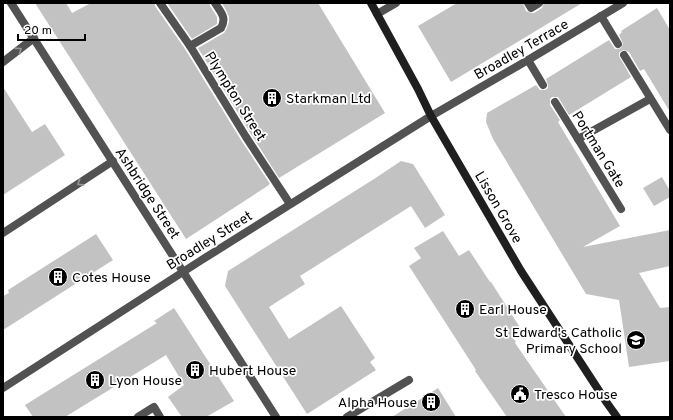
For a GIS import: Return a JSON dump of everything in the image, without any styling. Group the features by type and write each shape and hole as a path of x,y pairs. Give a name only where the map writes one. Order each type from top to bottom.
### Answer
{"main road":[{"name":"Lisson Grove","path":"370,3 418,89 431,116 521,271 617,417"}],"street":[{"name":"Ashbridge Street","path":"12,3 276,417"},
{"name":"Plympton Street","path":"160,3 190,46 246,137 290,204"},
{"path":"190,46 221,28 224,24 224,18 215,3"},
{"path":"377,14 396,3"},
{"path":"528,3 531,8 539,3"},
{"name":"Broadley Terrace","path":"431,116 623,3"},
{"path":"601,16 618,44"},
{"path":"3,62 34,38"},
{"path":"624,55 670,130"},
{"path":"528,60 543,86"},
{"path":"578,139 650,99"},
{"name":"Portman Gate","path":"555,102 621,209"},
{"name":"Broadley Street","path":"3,388 183,271 431,116"},
{"path":"3,233 113,161"},
{"path":"347,417 409,380"},
{"path":"138,417 154,407 160,417"}],"building":[{"path":"35,3 66,3 72,13 91,3 155,3 155,6 185,49 270,184 186,239"},
{"path":"167,3 210,3 210,6 217,17 217,24 192,39"},
{"path":"222,3 318,3 385,113 279,178 198,48 224,33 226,30 229,17"},
{"path":"457,3 523,3 526,11 534,13 542,8 544,3 582,3 451,82 418,26"},
{"path":"657,8 670,30 670,112 644,69 640,71 629,52 624,50 619,53 619,56 631,77 569,115 558,97 552,97 550,99 550,105 560,120 558,122 620,226 583,247 670,230 670,266 639,273 660,308 670,307 670,361 629,367 619,300 586,294 493,139 486,122 487,113 536,85 540,90 545,90 548,88 546,79 609,40 615,49 621,48 623,44 619,35 622,32 621,31"},
{"path":"3,87 32,132 45,124 65,155 3,195"},
{"path":"401,161 413,164 445,215 425,228 411,206 300,276 305,284 269,307 289,339 341,306 375,358 370,362 376,370 307,414 225,286 228,271"},
{"path":"662,177 670,191 670,197 654,206 643,188"},
{"path":"443,231 459,256 469,250 491,282 521,329 511,335 516,342 515,343 566,417 507,417 475,371 476,370 409,266 421,258 414,248"},
{"name":"Cotes House","path":"96,234 113,260 3,330 3,296 9,293 8,290"},
{"path":"174,308 234,401 206,417 182,417 168,397 184,385 166,355 65,417 33,417 25,405 157,323 154,321"},
{"name":"Alpha House","path":"438,388 456,417 392,417"}],"place":[{"name":"Starkman Ltd","path":"272,98"},
{"name":"Cotes House","path":"58,277"},
{"name":"Earl House","path":"465,309"},
{"name":"St Edward's Catholic Primary School","path":"636,340"},
{"name":"Hubert House","path":"195,370"},
{"name":"Lyon House","path":"95,380"},
{"name":"Tresco House","path":"520,394"},
{"name":"Alpha House","path":"431,402"}]}
